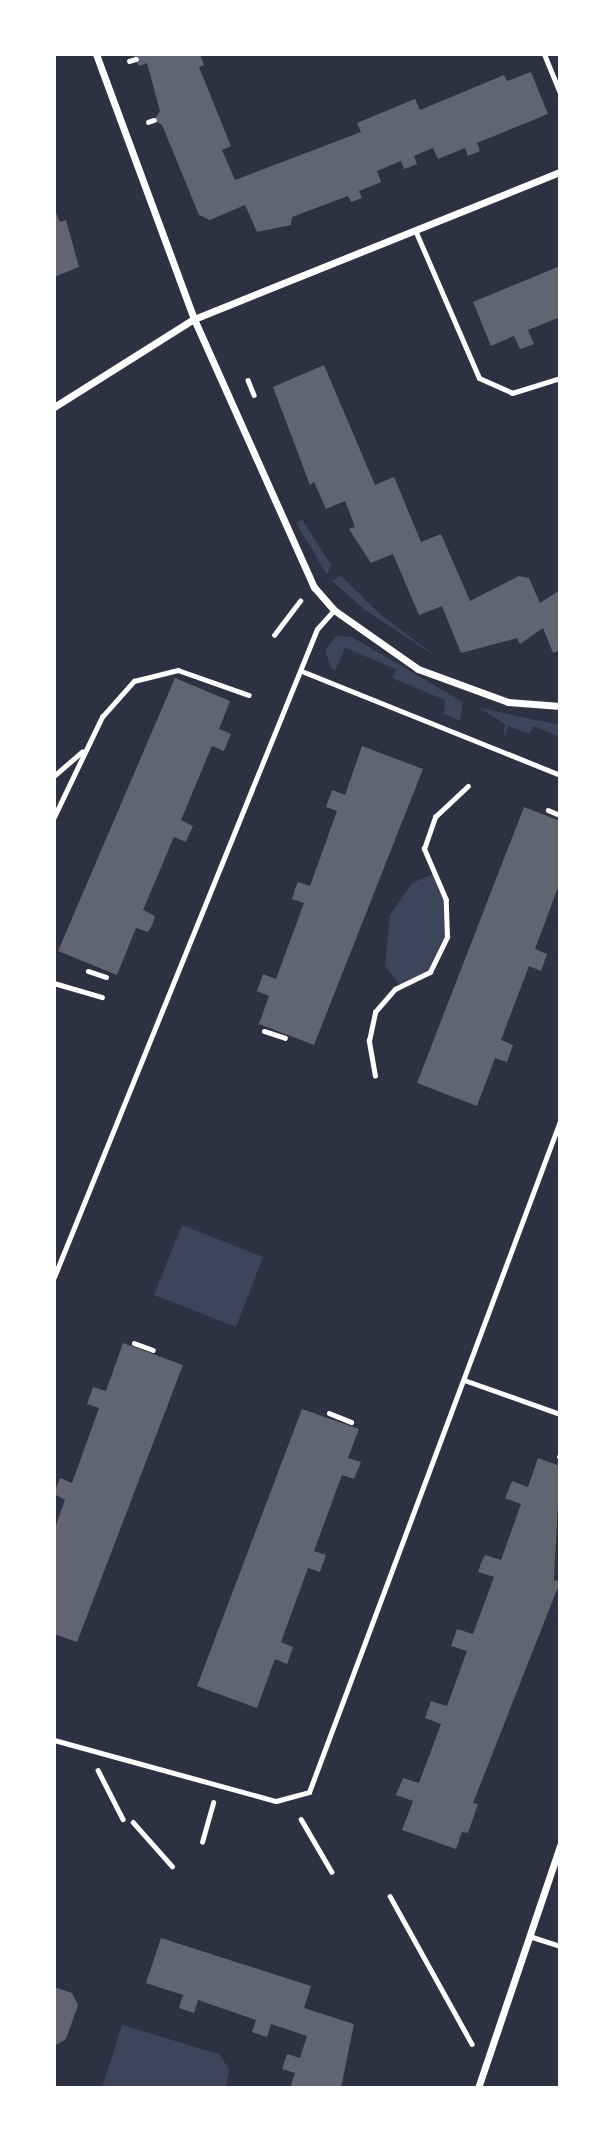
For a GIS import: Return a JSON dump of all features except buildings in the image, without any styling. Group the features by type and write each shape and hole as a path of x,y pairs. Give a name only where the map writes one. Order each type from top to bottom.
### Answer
{"street":[{"path":"96,54 194,319 314,587 334,610 418,669 467,691 560,706"},
{"path":"54,407 194,319 560,172"},
{"path":"478,2088 560,1846"}],"lane":[{"path":"544,54 560,93"},
{"path":"415,230 479,378 512,393 560,379"},
{"path":"54,1277 304,672 317,629 334,610"},
{"path":"304,672 560,775"},
{"path":"54,1740 267,1799 304,1798 560,1121"},
{"path":"464,1380 560,1415"},
{"path":"529,1936 560,1946"}],"path":[{"path":"129,61 136,59"},
{"path":"248,380 254,394"},
{"path":"274,635 300,601"},
{"path":"54,817 115,695 160,672 178,670 249,695"},
{"path":"54,776 86,750"},
{"path":"375,1076 369,1041 375,1012 396,989 430,972 447,937 446,901 424,849 435,817 468,786"},
{"path":"548,810 560,816"},
{"path":"88,971 106,977"},
{"path":"54,983 102,997"},
{"path":"264,1031 285,1038"},
{"path":"134,1343 153,1350"},
{"path":"329,1413 351,1422"},
{"path":"98,1770 123,1819"},
{"path":"202,1842 214,1799"},
{"path":"301,1819 332,1872"},
{"path":"133,1822 172,1866"},
{"path":"390,1896 474,2048"}],"shaded area":[{"path":"302,519 331,565 327,575 296,523"},
{"path":"341,576 380,614 438,658 365,610 332,581"},
{"path":"336,636 352,637 463,702 460,721 444,714 445,700 392,678 396,669 345,648 335,671 331,668 325,650"},
{"path":"480,708 560,725 560,737 533,726 529,734 508,726 503,739 505,724"},
{"path":"433,874 446,900 447,937 430,972 401,987 385,966 390,915 412,883"},
{"path":"182,1225 263,1257 236,1327 154,1295"},
{"path":"122,2025 219,2054 229,2069 226,2088 102,2088"}]}
